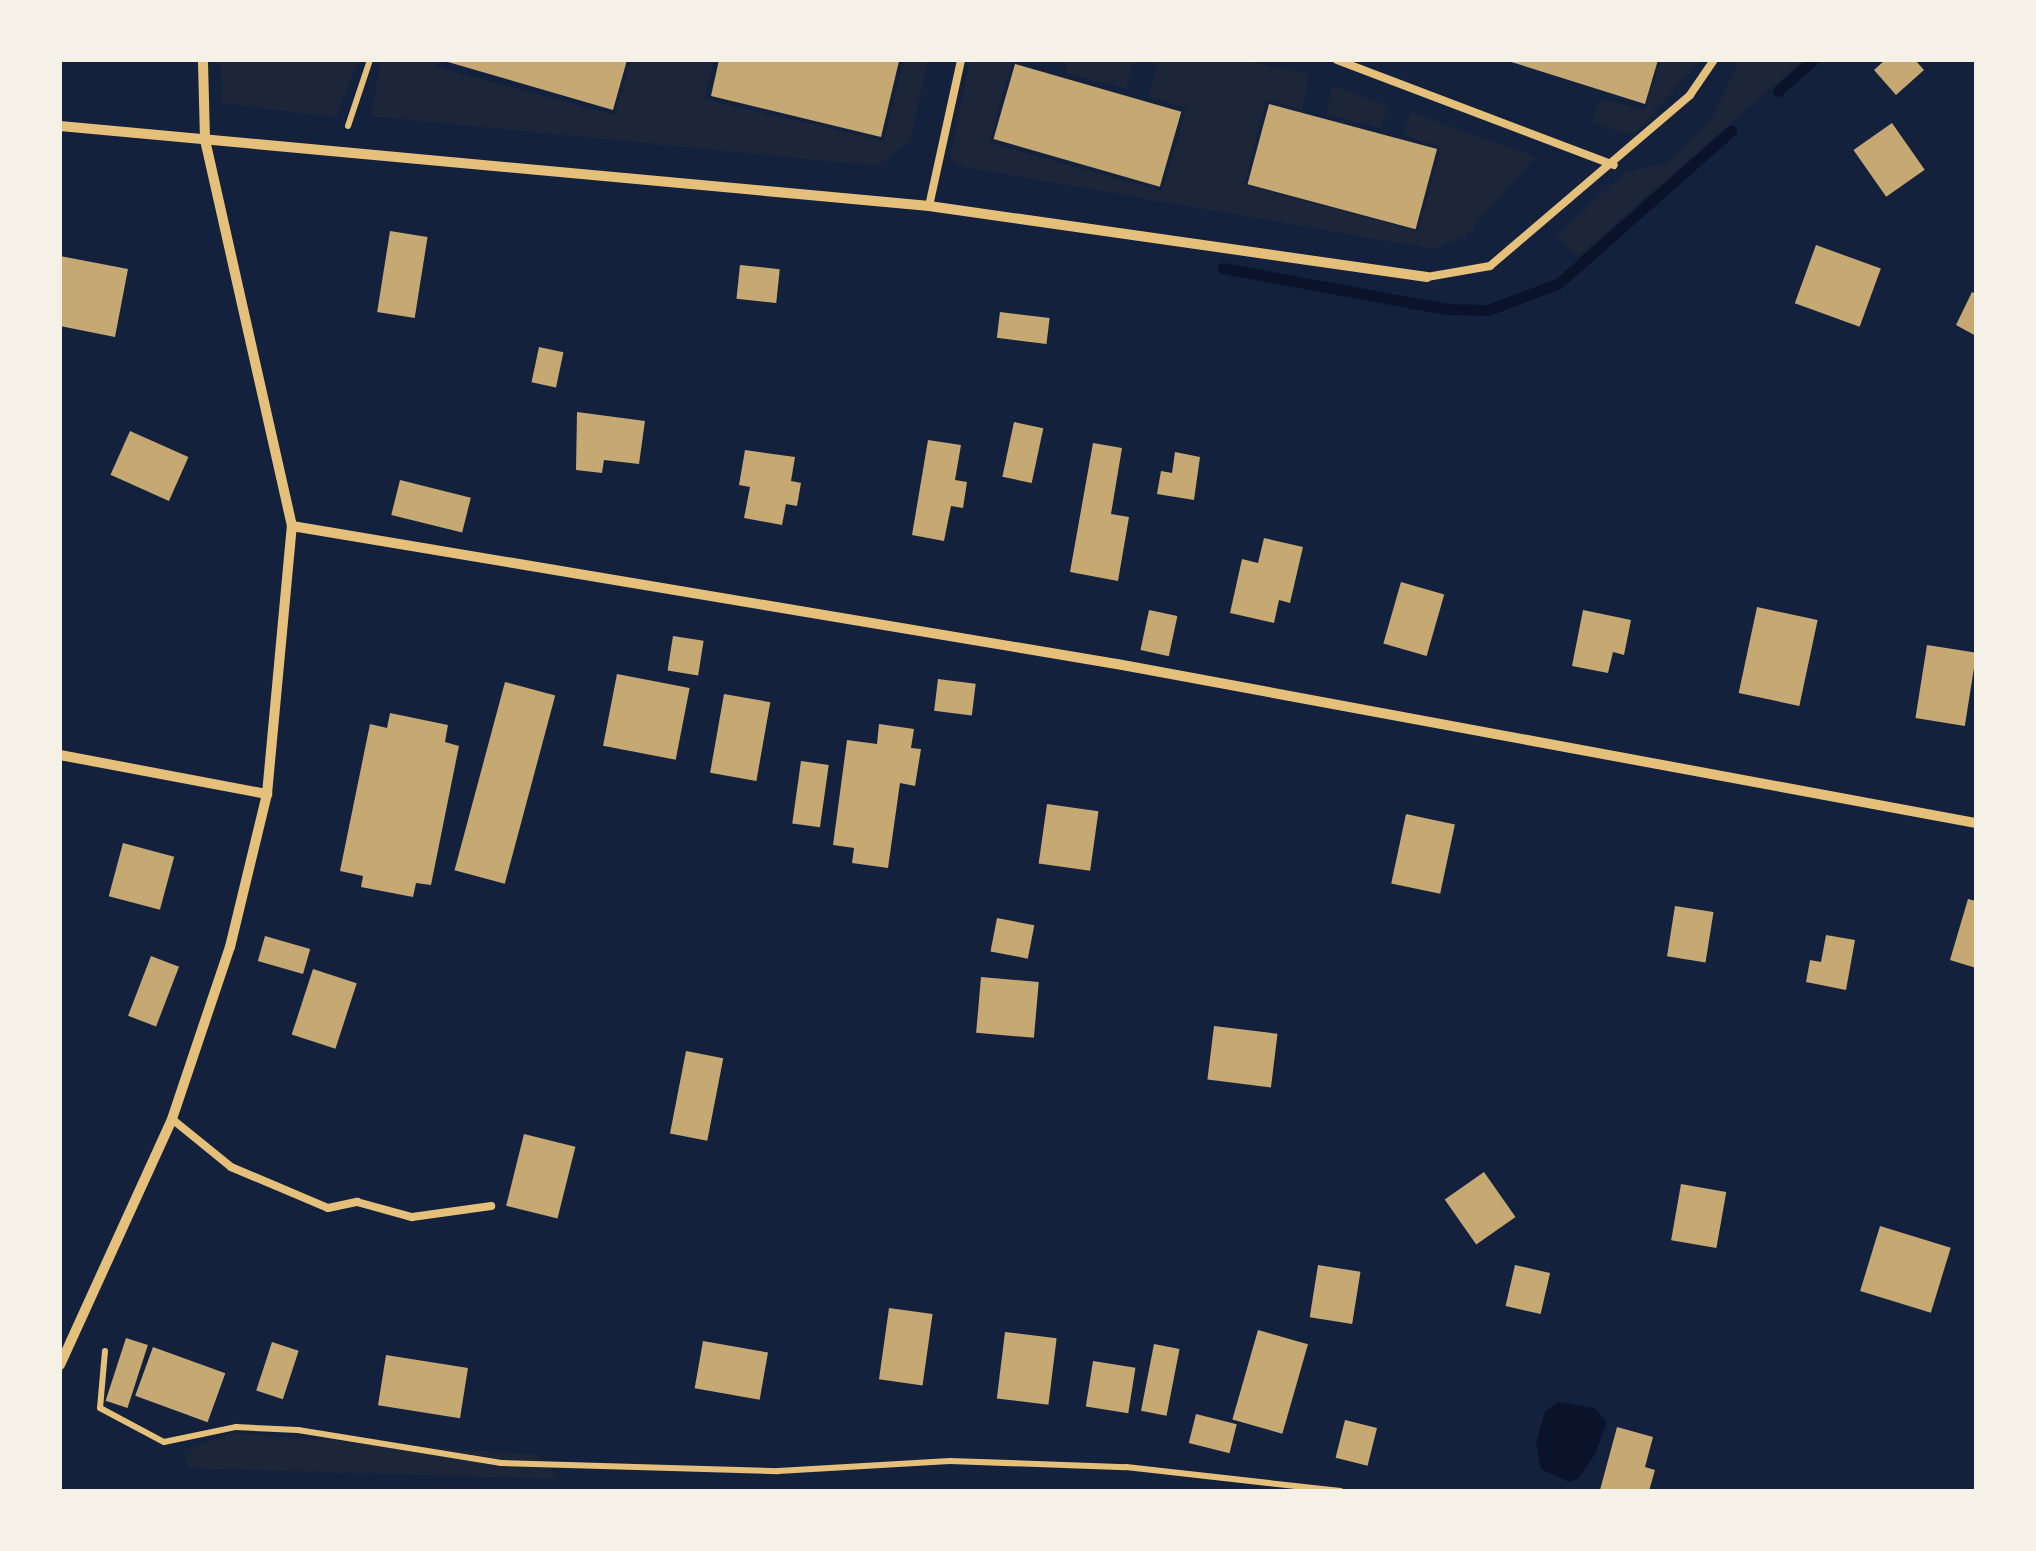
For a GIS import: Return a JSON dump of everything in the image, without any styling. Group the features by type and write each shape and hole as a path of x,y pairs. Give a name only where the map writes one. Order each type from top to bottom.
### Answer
{"street":[{"path":"60,1365 172,1119 230,947 267,794 292,526 205,140 203,60"},
{"path":"60,126 929,206 1428,276"},
{"path":"292,526 1136,667 1976,823"},
{"path":"60,755 267,794"}],"lane":[{"path":"929,206 961,60"},
{"path":"1337,60 1614,165"},
{"path":"1428,276 1490,266 1614,165 1690,95 1714,60"},
{"path":"172,1119 231,1167 328,1208 357,1202 412,1217 490,1206"}],"path":[{"path":"348,126 370,60"},
{"path":"105,1351 100,1408 164,1442 236,1426 298,1430 500,1463 778,1470 950,1461 1126,1466 1340,1491"}],"shaded area":[{"path":"220,60 358,60 336,118 223,103"},
{"path":"381,60 435,60 436,67 615,115 631,60 714,60 704,99 884,141 904,60 928,60 910,141 877,166 371,116"},
{"path":"970,60 1012,60 989,143 1162,191 1187,108 1149,97 1158,60 1242,60 1309,74 1302,110 1266,100 1244,185 1418,231 1441,147 1403,135 1411,112 1536,157 1465,236 1433,249 959,166 950,156"},
{"path":"1068,60 1133,60 1126,89 1066,73"},
{"path":"1661,60 1701,60 1633,135 1591,123 1600,99 1645,110"},
{"path":"1740,60 1803,60 1577,257 1557,236 1625,172 1666,163 1711,120"},
{"path":"1332,85 1388,106 1381,129 1326,114"},
{"path":"1558,1402 1594,1408 1607,1422 1595,1454 1579,1478 1569,1482 1541,1469 1536,1444 1545,1411"},
{"path":"231,1433 539,1455 560,1479 189,1468 183,1451"}],"building":[{"path":"441,60 627,60 613,110"},
{"path":"719,60 899,61 881,137 711,96"},
{"path":"1505,60 1658,60 1645,104"},
{"path":"1885,60 1915,60 1924,70 1896,95 1874,70"},
{"path":"1015,64 1181,112 1160,187 994,139"},
{"path":"1269,104 1437,149 1416,229 1248,184"},
{"path":"1892,123 1925,170 1886,197 1853,150"},
{"path":"390,231 428,237 415,318 377,312"},
{"path":"1816,245 1881,269 1860,327 1795,303"},
{"path":"60,256 128,269 115,337 60,326"},
{"path":"740,265 780,269 776,303 736,299"},
{"path":"1972,292 1976,294 1976,336 1956,325"},
{"path":"1000,312 1050,318 1046,344 997,338"},
{"path":"539,347 563,352 556,387 532,382"},
{"path":"577,412 645,421 639,464 604,460 602,473 576,470"},
{"path":"1014,422 1043,428 1032,483 1002,477"},
{"path":"130,431 188,457 169,501 110,475"},
{"path":"928,440 961,445 955,480 967,482 963,508 951,506 944,541 912,535"},
{"path":"1093,443 1122,448 1111,514 1129,517 1118,581 1070,572"},
{"path":"745,450 795,457 791,481 801,483 797,506 786,504 782,525 744,518 750,487 739,485"},
{"path":"1175,452 1200,457 1194,500 1157,494 1161,471 1172,473"},
{"path":"400,480 471,498 462,533 391,515"},
{"path":"1264,538 1303,547 1290,603 1279,600 1274,623 1230,613 1242,559 1258,563"},
{"path":"1401,582 1444,594 1427,656 1383,644"},
{"path":"1757,607 1818,620 1799,706 1739,693"},
{"path":"1149,610 1177,616 1169,656 1140,650"},
{"path":"1583,610 1631,620 1624,655 1613,652 1608,673 1572,666"},
{"path":"673,636 704,641 698,675 668,671"},
{"path":"1927,645 1976,653 1965,726 1915,718"},
{"path":"617,674 690,688 676,760 603,746"},
{"path":"938,679 976,684 972,715 934,711"},
{"path":"505,682 555,695 505,884 455,870"},
{"path":"724,694 770,702 756,781 710,773"},
{"path":"390,713 448,725 445,742 459,746 431,885 416,883 413,897 361,887 363,876 340,871 370,724 387,728"},
{"path":"879,724 914,729 911,748 921,749 915,786 900,783 888,868 852,863 854,848 833,845 847,740 877,744"},
{"path":"801,761 829,765 820,827 792,823"},
{"path":"1047,804 1098,811 1090,871 1039,863"},
{"path":"1406,814 1455,824 1440,894 1391,883"},
{"path":"123,843 174,857 160,910 109,896"},
{"path":"1968,899 1976,901 1976,968 1950,960"},
{"path":"1675,906 1714,912 1706,962 1667,956"},
{"path":"997,918 1034,925 1028,959 991,951"},
{"path":"1826,935 1855,940 1846,990 1806,982 1810,960 1821,962"},
{"path":"265,936 310,949 303,974 258,961"},
{"path":"151,956 179,967 156,1027 128,1016"},
{"path":"313,969 357,983 335,1049 292,1035"},
{"path":"981,977 1039,982 1034,1038 976,1033"},
{"path":"1214,1026 1278,1034 1271,1087 1207,1080"},
{"path":"686,1051 723,1058 707,1141 670,1133"},
{"path":"524,1134 575,1147 558,1219 506,1206"},
{"path":"1484,1172 1516,1217 1476,1245 1445,1200"},
{"path":"1681,1184 1726,1192 1716,1248 1671,1240"},
{"path":"1880,1226 1951,1248 1931,1313 1860,1291"},
{"path":"1318,1265 1360,1272 1352,1324 1310,1317"},
{"path":"1515,1265 1550,1273 1541,1314 1506,1306"},
{"path":"889,1308 933,1314 923,1385 879,1379"},
{"path":"1258,1330 1308,1344 1282,1434 1232,1419"},
{"path":"1005,1332 1057,1338 1048,1405 997,1399"},
{"path":"126,1338 148,1345 127,1408 106,1401"},
{"path":"703,1341 768,1352 760,1400 695,1388"},
{"path":"272,1342 299,1351 283,1399 256,1391"},
{"path":"1154,1344 1180,1349 1167,1416 1141,1411"},
{"path":"153,1347 225,1373 208,1422 135,1396"},
{"path":"386,1355 468,1368 460,1418 378,1405"},
{"path":"1093,1361 1135,1368 1128,1413 1086,1406"},
{"path":"1196,1414 1237,1424 1229,1453 1189,1443"},
{"path":"1345,1420 1377,1428 1368,1466 1336,1458"},
{"path":"1617,1427 1653,1437 1645,1467 1655,1470 1649,1491 1600,1490"}],"waterway":[{"path":"1778,91 1813,60"},
{"path":"1223,268 1446,309 1488,310 1559,283 1731,131"}]}
